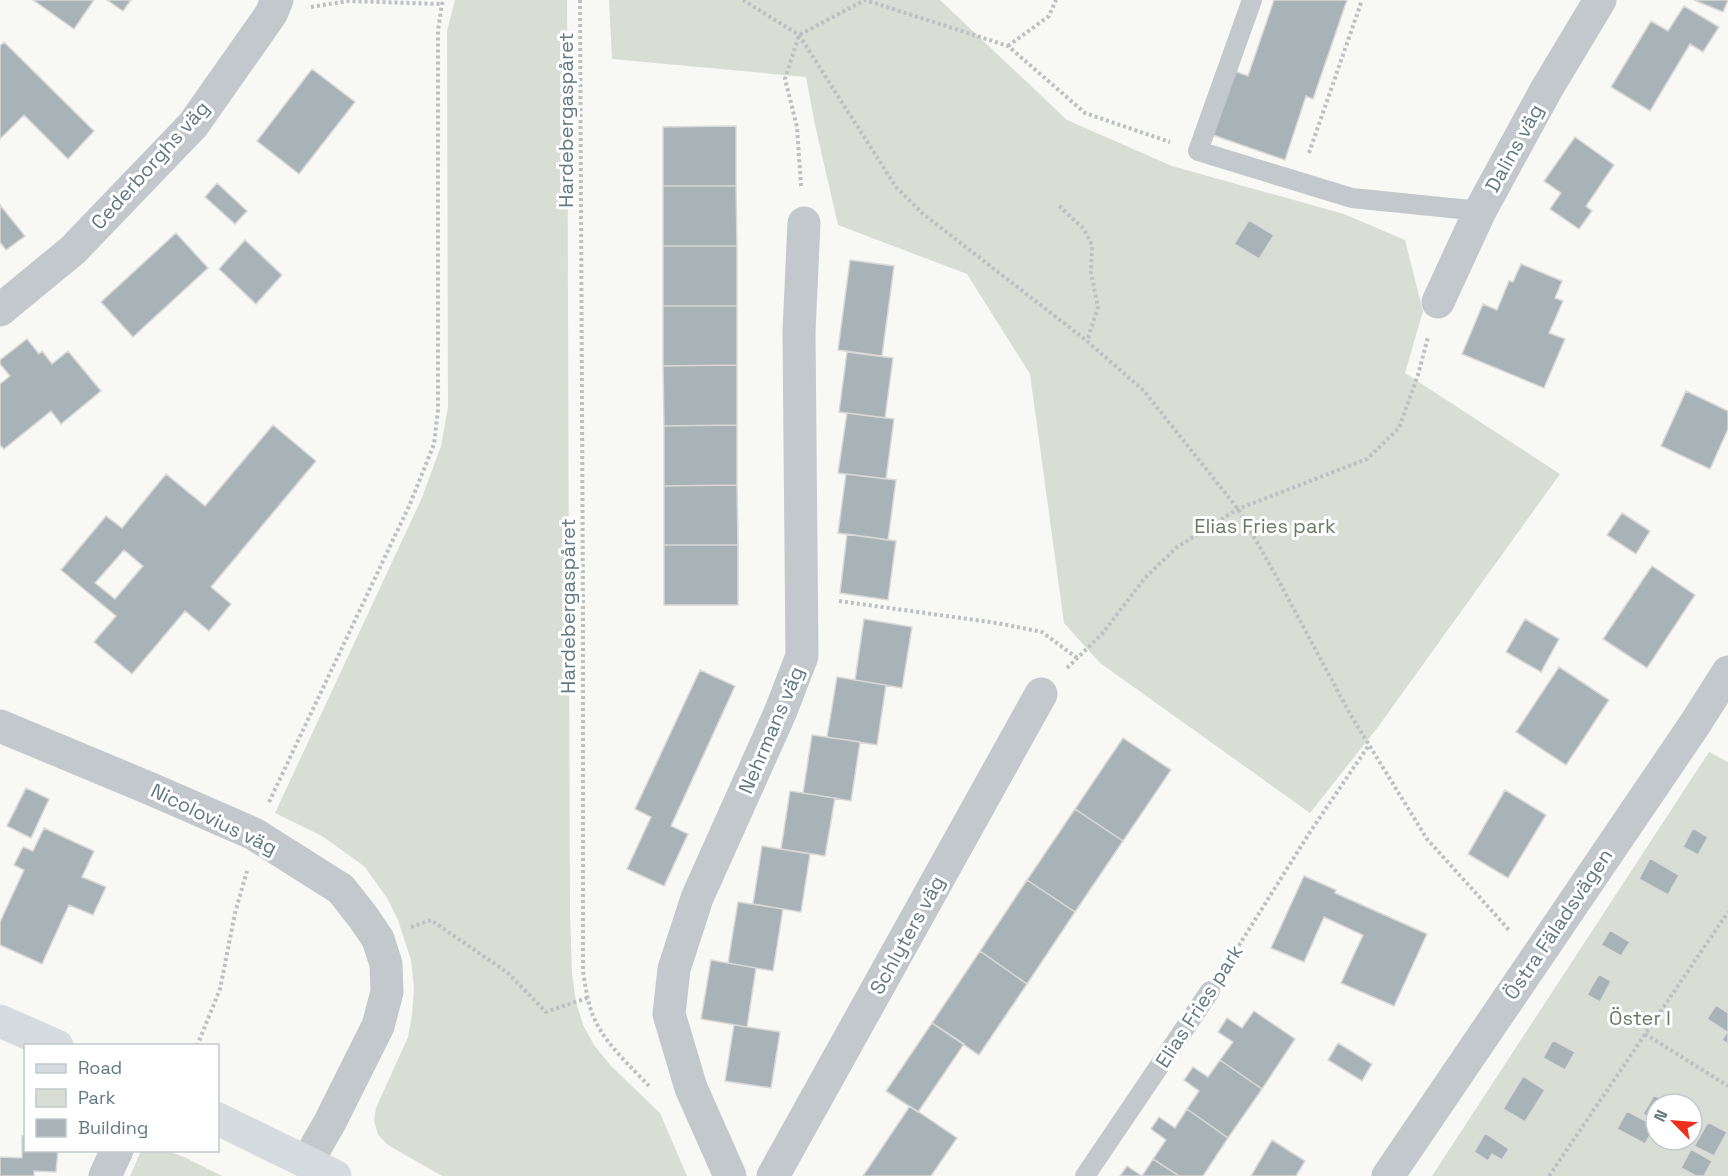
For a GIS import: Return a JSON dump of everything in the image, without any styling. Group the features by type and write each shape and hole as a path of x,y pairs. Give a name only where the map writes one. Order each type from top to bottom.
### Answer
{"main road":[{"path":"0,1021 52,1044"},
{"path":"219,1119 321,1169"}],"street":[{"name":"Dalins väg","path":"1438,302 1480,211 1546,90 1600,0"},
{"name":"Cederborghs väg","path":"0,310 73,250 193,125 274,7"},
{"name":"Nehrmans väg","path":"730,1176 691,1088 669,1014 674,969 697,898 780,713 802,656 799,332 804,223"},
{"name":"Östra Fäladsvägen","path":"1388,1176 1728,672"},
{"name":"Schlyters väg","path":"773,1176 1041,694"},
{"name":"Nicolovius väg","path":"0,726 254,834 341,889 378,939 386,964 387,992 378,1026 330,1122 321,1169"},
{"path":"105,1176 116,1152"}],"lane":[{"path":"1251,0 1198,151 1352,198 1480,211"},
{"name":"Elias Fries park","path":"1085,1176 1210,991"}],"path":[{"name":"Hardebergaspåret","path":"580,0 583,972 587,998 596,1023 611,1044 652,1090"},
{"path":"743,0 799,35 897,187 922,213 1087,341 1144,391 1238,509 1350,714 1426,839 1535,958"},
{"path":"804,223 797,127 785,79 799,35 865,0 1008,46 1085,113 1198,151"},
{"path":"1008,46 1048,16 1056,0"},
{"path":"1299,182 1362,0"},
{"path":"197,1044 220,989 235,913 249,866 254,834 410,504 434,444 438,410 438,30 443,2 348,1 274,7"},
{"path":"1059,206 1084,229 1092,245 1091,272 1098,307 1087,341"},
{"path":"1041,694 1102,634 1145,578 1177,547 1238,509 1367,459 1399,428 1418,375 1438,302"},
{"path":"802,595 1042,632 1077,658"},
{"name":"Elias Fries park","path":"1210,991 1310,832 1369,744"},
{"path":"1549,1176 1728,912"},
{"path":"378,939 431,920 508,973 546,1012 587,998"},
{"path":"1645,1034 1728,1086"}],"green space":[{"path":"455,0 567,0 572,974 576,1002 583,1025 594,1045 611,1066 660,1113 687,1176 442,1176 388,1145 378,1135 374,1121 376,1108 408,1037 414,988 411,960 398,920 387,898 364,866 322,836 275,813 421,500 441,446 448,407 447,31"},
{"name":"Elias Fries park","path":"609,0 940,0 1067,120 1172,166 1344,214 1405,240 1423,311 1405,373 1560,474 1378,727 1310,813 1100,663 1064,623 1030,374 967,274 838,225 806,77 612,59"},
{"name":"Öster I","path":"1709,752 1728,762 1728,1176 1432,1176"},
{"path":"141,1152 170,1152 222,1176 130,1176"}],"building":[{"path":"33,0 94,0 74,29"},
{"path":"107,0 131,0 123,11"},
{"path":"1274,0 1347,0 1313,99 1306,96 1285,160 1213,135 1234,71 1248,76"},
{"path":"1694,0 1728,0 1723,12"},
{"path":"1684,6 1719,27 1703,52 1690,44 1650,111 1611,87 1651,21 1668,31"},
{"path":"4,42 94,131 68,159 24,115 0,139 0,46"},
{"path":"312,69 355,102 299,174 257,141"},
{"path":"736,126 736,186 663,186 663,127"},
{"path":"1575,137 1614,165 1586,206 1592,211 1579,229 1550,209 1561,193 1544,181"},
{"path":"217,183 247,211 235,224 205,197"},
{"path":"663,186 736,186 737,246 663,246"},
{"path":"0,205 25,236 6,250 0,242"},
{"path":"1249,220 1274,235 1259,259 1234,244"},
{"path":"176,233 208,268 133,337 101,302"},
{"path":"245,240 282,275 256,304 219,269"},
{"path":"663,246 737,246 737,306 663,306"},
{"path":"850,260 894,266 882,356 838,350"},
{"path":"1521,264 1562,281 1555,298 1563,301 1549,333 1565,339 1544,388 1462,354 1483,304 1497,310 1509,281 1513,282"},
{"path":"663,306 737,306 737,365 663,366"},
{"path":"27,339 39,354 42,351 52,364 68,351 101,391 61,424 51,411 4,449 0,445 0,384 10,376 0,364 0,360"},
{"path":"847,352 893,358 885,418 839,412"},
{"path":"737,365 737,425 664,426 663,366"},
{"path":"1686,391 1728,411 1728,429 1710,469 1661,446"},
{"path":"847,413 894,419 886,479 838,473"},
{"path":"273,425 316,461 211,587 231,604 209,631 185,611 132,674 94,642 116,616 61,570 106,516 122,528 166,474 205,506","holes":["124,550 143,566 115,599 95,583"]},
{"path":"737,425 737,485 664,486 664,426"},
{"path":"846,474 896,480 888,540 838,533"},
{"path":"737,485 738,545 664,545 664,486"},
{"path":"1622,513 1650,531 1636,554 1607,535"},
{"path":"847,534 896,541 888,600 840,593"},
{"path":"664,545 738,545 738,605 664,605"},
{"path":"1652,566 1695,595 1647,668 1603,639"},
{"path":"864,619 912,627 902,688 855,680"},
{"path":"1525,619 1559,639 1541,672 1506,652"},
{"path":"1559,667 1609,700 1566,765 1516,732"},
{"path":"700,670 735,686 671,826 688,834 664,886 627,869 651,817 635,809"},
{"path":"837,677 886,685 877,745 827,737"},
{"path":"812,735 860,742 851,801 803,793"},
{"path":"1123,738 1171,770 1123,841 1075,809"},
{"path":"26,788 49,799 31,838 7,826"},
{"path":"1505,790 1546,815 1508,878 1468,854"},
{"path":"790,791 835,798 825,856 781,849"},
{"path":"1075,809 1123,841 1075,912 1027,880"},
{"path":"44,828 94,851 82,877 106,887 93,915 69,905 42,964 0,945 0,922 24,870 14,865 23,847 33,851"},
{"path":"1693,828 1708,837 1698,855 1683,847"},
{"path":"762,846 810,854 801,912 753,904"},
{"path":"1650,858 1679,875 1668,895 1639,879"},
{"path":"1304,876 1336,890 1335,893 1427,934 1394,1006 1341,983 1363,935 1324,917 1304,962 1271,948"},
{"path":"1027,880 1075,912 1027,984 980,951"},
{"path":"738,902 783,909 773,971 728,963"},
{"path":"1610,930 1630,942 1621,956 1601,945"},
{"path":"980,951 1027,984 979,1055 932,1023"},
{"path":"711,960 756,968 747,1027 701,1019"},
{"path":"1599,974 1611,981 1600,1002 1587,995"},
{"path":"1716,1005 1728,1013 1728,1044 1722,1040 1727,1032 1707,1019"},
{"path":"1254,1011 1295,1039 1262,1089 1220,1060 1233,1042 1218,1032 1227,1018 1242,1028"},
{"path":"932,1023 964,1044 918,1112 886,1091"},
{"path":"734,1025 780,1032 771,1088 725,1081"},
{"path":"1553,1040 1575,1052 1565,1070 1543,1058"},
{"path":"1338,1043 1372,1064 1362,1081 1328,1060"},
{"path":"1220,1060 1262,1089 1228,1138 1187,1109 1199,1091 1184,1080 1193,1067 1208,1077"},
{"path":"1523,1076 1545,1090 1525,1122 1503,1109"},
{"path":"910,1106 957,1138 931,1176 863,1176"},
{"path":"1187,1109 1228,1138 1203,1176 1179,1176 1153,1159 1166,1140 1151,1129 1159,1117 1175,1128"},
{"path":"1627,1111 1644,1120 1644,1143 1617,1129"},
{"path":"1708,1122 1727,1132 1714,1156 1704,1151 1704,1129"},
{"path":"1485,1133 1509,1149 1502,1160 1492,1154 1488,1161 1474,1152"},
{"path":"22,1136 24,1136 24,1152 58,1152 56,1172 34,1171 34,1176 0,1176 0,1157 22,1158"},
{"path":"1272,1140 1305,1161 1296,1176 1251,1176"},
{"path":"1689,1152 1696,1152 1712,1161 1704,1176 1696,1176 1681,1168"},
{"path":"1153,1159 1179,1176 1142,1176"},
{"path":"1127,1166 1142,1176 1120,1176"}]}
